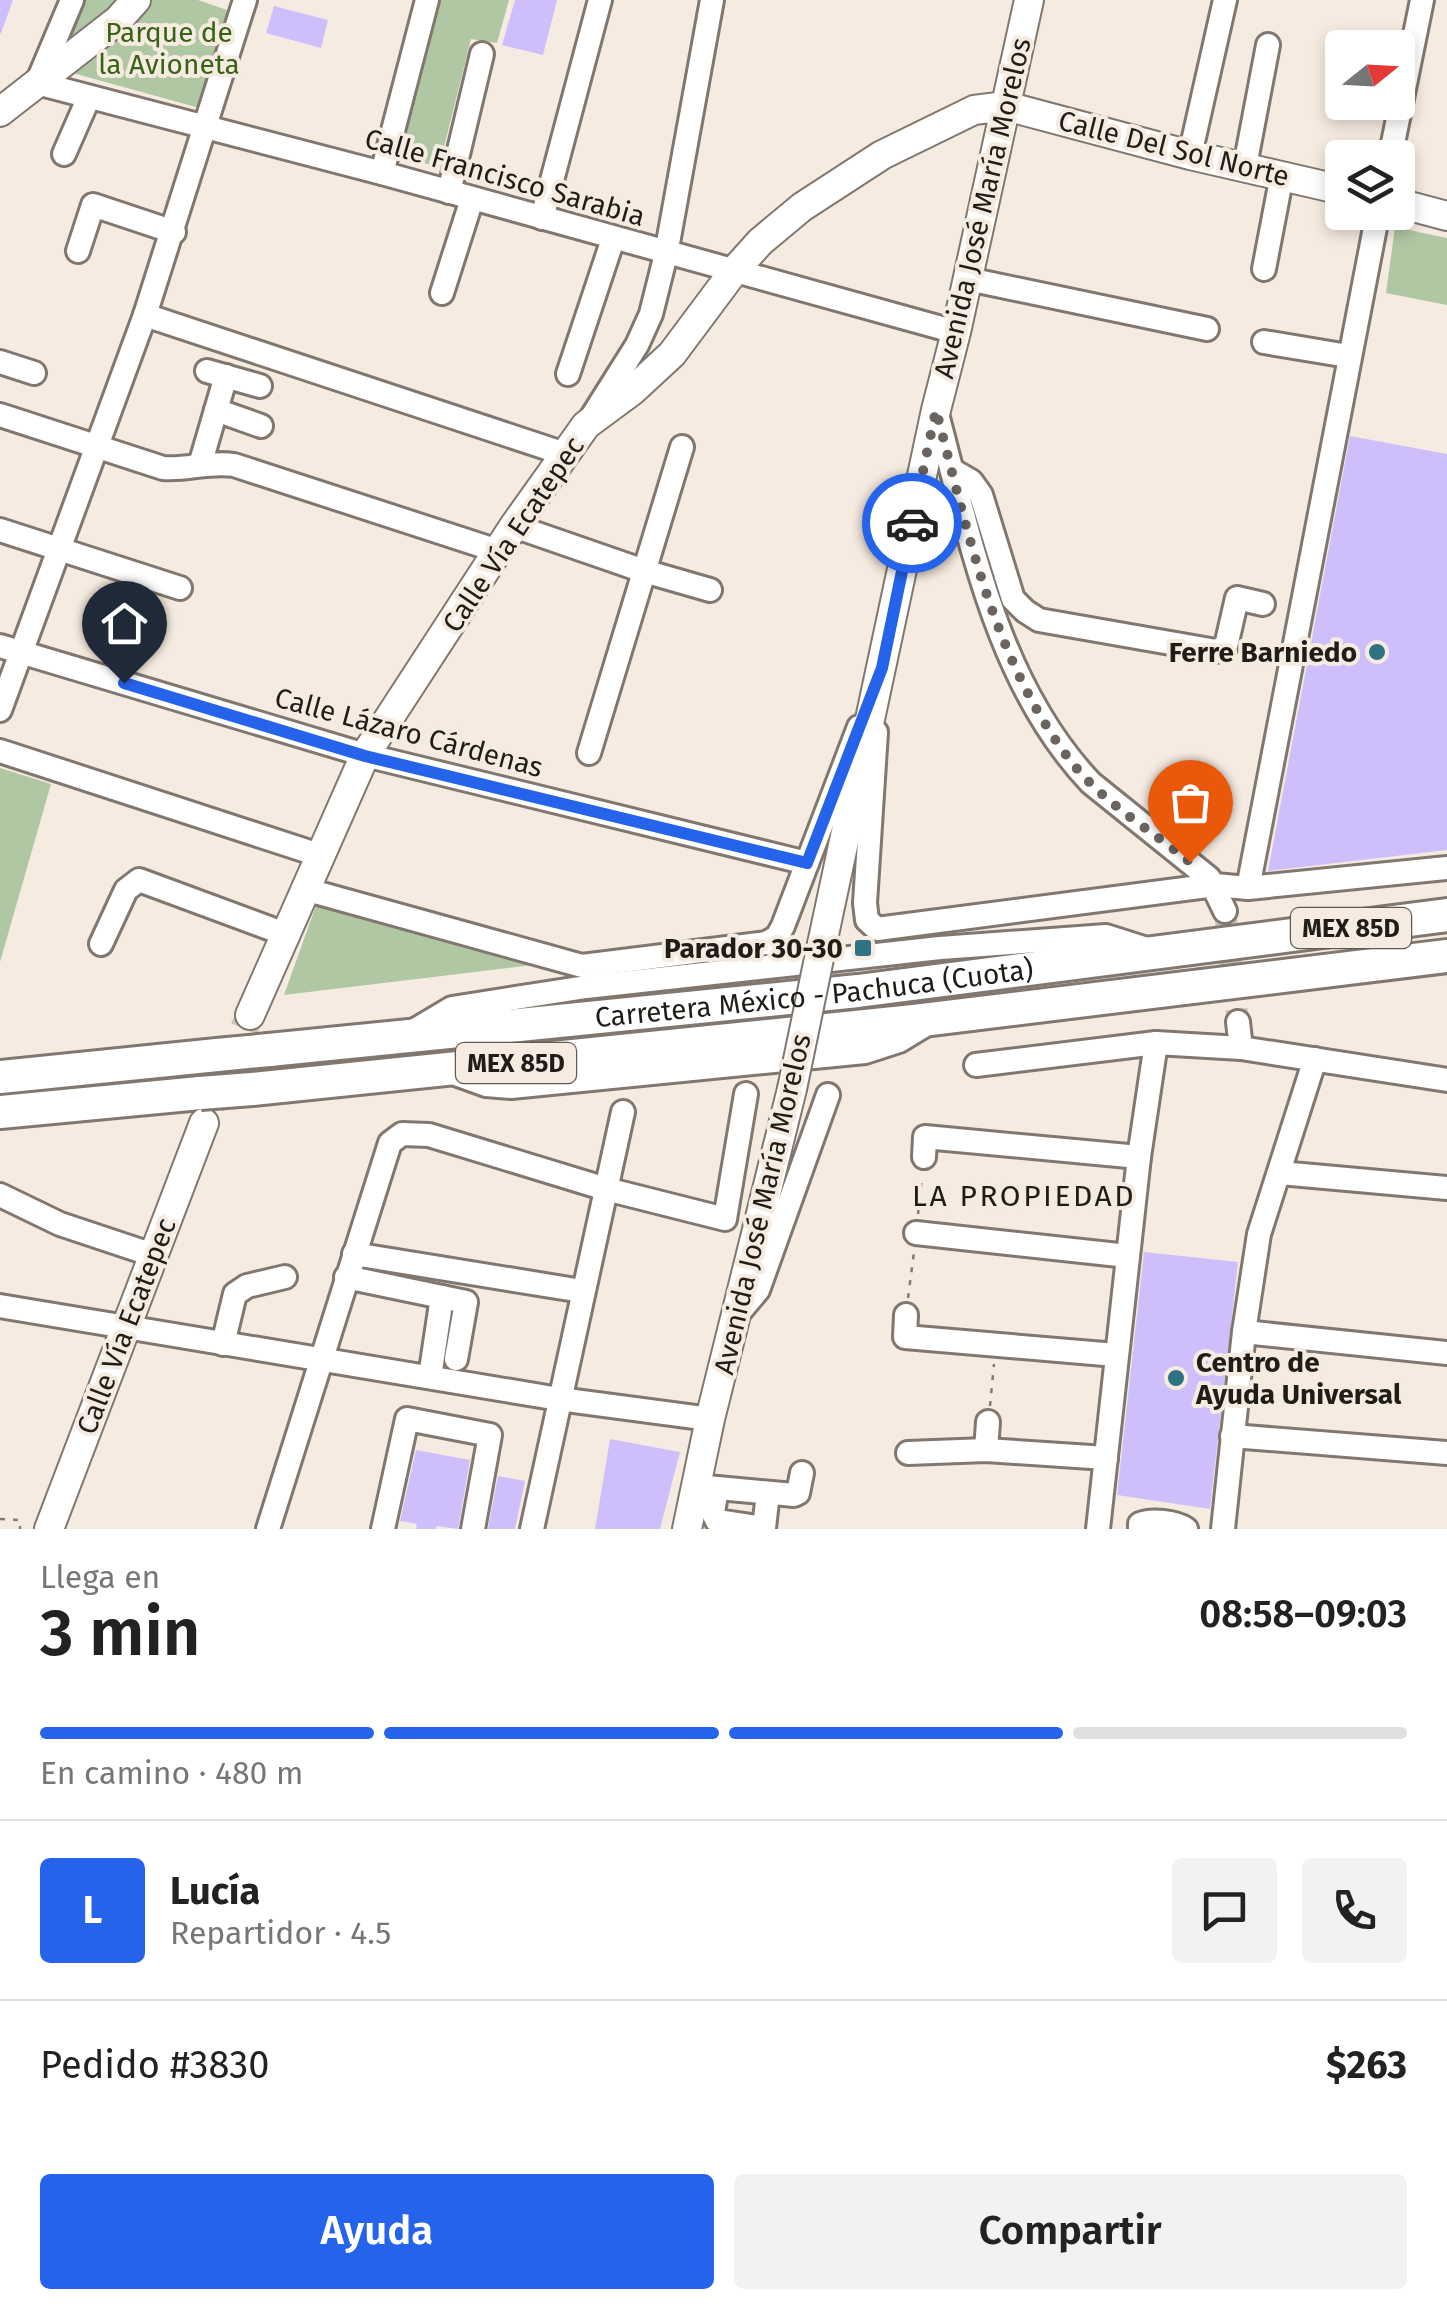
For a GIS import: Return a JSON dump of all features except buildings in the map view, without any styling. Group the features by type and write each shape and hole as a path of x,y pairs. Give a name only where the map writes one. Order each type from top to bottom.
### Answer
{"highway":[{"name":"Carretera México - Pachuca (Cuota)","path":"0,1077 845,992 1447,915"},
{"name":"Carretera México - Pachuca (Cuota)","path":"0,1112 202,1108 252,1088 936,1019 1447,956"}],"main road":[{"path":"0,112 118,20 136,0"},
{"name":"Avenida José María Morelos","path":"687,1529 706,1487 710,1420 792,1090 936,410 1029,0"},
{"name":"Calle Del Sol Norte","path":"1006,106 1325,186"},
{"name":"Calle Vía Ecatepec","path":"250,1015 365,756 514,526 586,425 632,391 672,354 734,271 760,242 802,207 882,156 974,110 1006,106"},
{"path":"1415,208 1447,216"},
{"name":"Calle Vía Ecatepec","path":"50,1529 153,1255 202,1108"}],"street":[{"path":"0,710 10,649 60,549 99,447 174,232 246,0"},
{"path":"382,173 427,0"},
{"path":"542,218 600,0"},
{"path":"586,425 651,314 666,254 712,0"},
{"path":"1190,155 1225,0"},
{"path":"1394,140 1422,0"},
{"path":"37,83 67,2"},
{"path":"1245,166 1268,45"},
{"path":"449,192 482,54"},
{"name":"Calle Francisco Sarabia","path":"37,83 382,173 956,332"},
{"path":"64,154 89,97"},
{"path":"1264,269 1282,175"},
{"path":"442,292 472,199"},
{"path":"78,251 93,205 174,232"},
{"path":"1248,888 1374,230"},
{"path":"568,374 613,239"},
{"path":"968,278 1207,329"},
{"path":"146,315 564,454"},
{"path":"1264,342 1348,356"},
{"path":"0,362 34,373"},
{"path":"200,465 216,410 216,373 260,386"},
{"path":"216,410 261,426"},
{"path":"936,410 995,621 1036,711 1091,783 1215,885 1225,912"},
{"path":"0,416 163,468 219,462 234,465 498,551"},
{"path":"589,753 682,447"},
{"path":"952,470 971,481 981,494 1014,599 1039,620 1216,651 1226,646 1237,598 1263,604"},
{"path":"514,526 710,590"},
{"path":"0,530 180,588"},
{"name":"Calle Lázaro Cárdenas","path":"10,649 365,756 807,863"},
{"path":"880,676 865,903 870,926 884,930 1215,885 1248,888 1447,868"},
{"path":"304,889 582,966 766,943 783,926 880,676"},
{"path":"0,751 319,854"},
{"path":"101,944 126,890 139,880 284,934"},
{"path":"1238,1022 1240,1048"},
{"path":"1098,1529 1139,1157 1156,1043"},
{"path":"976,1065 1156,1043 1240,1048 1447,1080"},
{"path":"1222,1529 1244,1332 1260,1234 1315,1059"},
{"path":"268,1529 390,1142 402,1134 429,1134 606,1188 725,1219 746,1094"},
{"path":"737,1315 758,1290 828,1094"},
{"path":"532,1529 623,1112"},
{"path":"924,1157 925,1137 1139,1157"},
{"path":"1280,1173 1447,1188"},
{"path":"0,1195 60,1224 153,1255"},
{"path":"916,1233 1128,1256"},
{"path":"354,1254 582,1291"},
{"path":"223,1344 235,1294 246,1286 285,1277"},
{"path":"346,1278 466,1302 456,1359"},
{"path":"430,1378 442,1297"},
{"path":"0,1306 559,1400 710,1420"},
{"path":"906,1314 905,1337 1116,1355"},
{"path":"1244,1332 1447,1353"},
{"path":"383,1529 407,1419 490,1435 473,1529"},
{"path":"986,1450 988,1422"},
{"path":"1232,1436 1447,1453"},
{"path":"908,1453 986,1450 1106,1458"},
{"path":"768,1493 764,1529 717,1521 706,1487 796,1494 802,1473"},
{"path":"1140,1529 1140,1524 1148,1521 1186,1529"}],"path":[{"path":"988,1422 996,1343"},
{"path":"0,1518 20,1520 20,1529"}],"green space":[{"path":"76,0 119,0 53,53"},
{"name":"Parque de la Avioneta","path":"148,0 198,0 230,11 203,109 69,72"},
{"path":"441,0 509,0 497,43 471,39 439,167 400,157"},
{"path":"1395,230 1447,238 1447,305 1386,293"},
{"path":"0,768 51,784 0,962"},
{"path":"318,900 540,964 284,995"}],"tunnel":[{"path":"1225,911 1238,1022"},
{"path":"211,1106 250,1015"}],"way so far":[{"path":"912,523 936,410 995,621 1036,711 1091,783 1190,862"}],"place":[{"name":"Ferre Barniedo","path":"1377,652"},
{"name":"Parador 30-30","path":"863,948"},
{"name":"Centro de Ayuda Universal","path":"1176,1378"}],"district":[{"name":"LA PROPIEDAD","path":"1024,1196"}],"route":[{"path":"124,683 365,756 807,863 882,668 912,523"}]}
